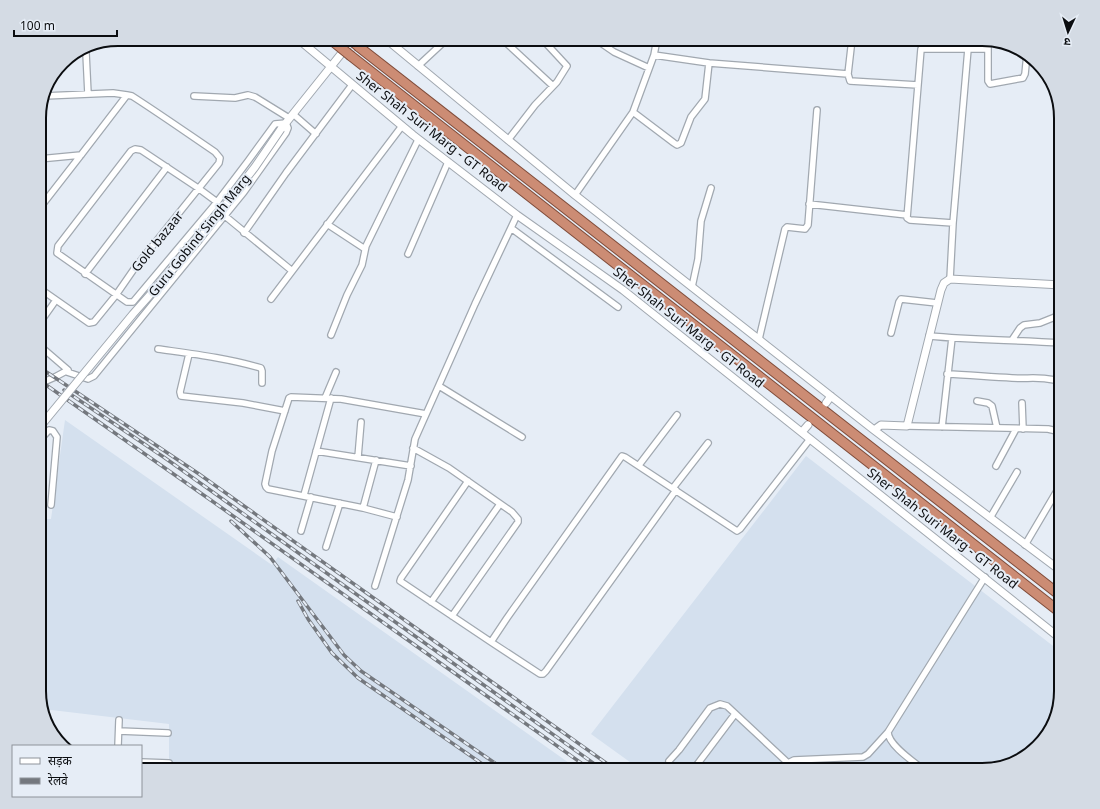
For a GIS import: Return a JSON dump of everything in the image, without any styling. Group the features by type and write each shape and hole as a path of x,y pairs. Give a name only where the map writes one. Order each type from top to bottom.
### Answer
{"highway":[{"name":"Sher Shah Suri Marg - GT Road","path":"339,46 1054,608"},
{"name":"Sher Shah Suri Marg - GT Road","path":"359,46 1054,591"}],"street":[{"name":"Sher Shah Suri Marg - GT Road","path":"306,46 418,140 517,215 623,290 1054,633"},
{"name":"Guru Gobind Singh Marg","path":"46,420 133,314 197,242 255,167 287,121 347,46"},
{"path":"394,46 575,195 874,430 1054,566"},
{"path":"418,66 440,46"},
{"path":"510,46 553,86"},
{"path":"508,140 535,105 559,80 567,65 549,46"},
{"path":"605,46 614,52 650,68"},
{"path":"575,195 633,112 650,68 656,46"},
{"path":"851,46 848,74 849,79 852,81 918,85"},
{"path":"953,224 907,219 922,48 987,49 988,81 990,84 1023,78 1026,61"},
{"path":"950,279 953,224 968,49"},
{"path":"86,53 88,94"},
{"path":"654,55 709,63 848,74"},
{"path":"633,112 674,143 679,145 691,117 705,98 709,63"},
{"path":"244,233 281,180 352,85"},
{"path":"46,199 82,155 127,95 113,93 49,96"},
{"name":"Gold bazaar","path":"56,300 90,323 94,322 219,162 219,155 162,115 132,96 127,95"},
{"path":"194,96 235,98 248,95 255,97 287,121 316,134"},
{"path":"759,339 784,230 786,227 803,229 807,227 817,110"},
{"path":"217,202 137,148 133,150 63,240 57,249 58,255 129,303 135,301 217,202 275,124 287,121"},
{"path":"46,381 67,372 88,379 94,376 244,192 286,133 288,128 287,121"},
{"path":"271,299 326,224 402,126"},
{"path":"331,335 347,295 362,265 365,248 418,140"},
{"path":"46,158 82,155"},
{"path":"408,254 448,162"},
{"path":"85,274 167,167"},
{"path":"692,287 698,259 701,221 711,188"},
{"path":"809,204 907,215"},
{"path":"375,586 408,480 415,439 517,215"},
{"path":"225,216 244,233 292,270"},
{"path":"326,224 365,248"},
{"path":"511,228 618,307"},
{"path":"907,426 942,286 950,279 1054,286"},
{"path":"46,293 56,300 46,314"},
{"path":"891,333 899,302 901,300 937,303"},
{"path":"1012,340 1024,324 1040,323 1054,316"},
{"path":"929,336 1054,343"},
{"path":"942,427 952,338"},
{"path":"158,349 240,362 261,368 262,383"},
{"path":"46,352 67,368 67,372"},
{"path":"189,354 180,392 181,396 285,411"},
{"path":"304,495 336,372"},
{"path":"948,374 1054,380"},
{"path":"439,386 522,437"},
{"path":"826,403 832,396"},
{"path":"397,517 363,508 266,488 265,486 272,451 289,398 291,397 346,400 426,414"},
{"path":"977,401 988,403 992,406 997,428"},
{"path":"996,466 1020,429 1022,403"},
{"path":"639,465 677,415"},
{"path":"358,457 361,422"},
{"path":"802,432 808,425"},
{"path":"874,430 882,425 1054,430"},
{"path":"46,433 49,430 53,431 57,437 51,505"},
{"path":"491,642 622,456 639,465 734,530 739,531 810,439"},
{"path":"468,481 401,579 402,583 540,674 544,673 708,443"},
{"path":"413,448 449,468 516,515 518,519 518,522 452,616"},
{"path":"316,452 411,466"},
{"path":"363,508 376,460"},
{"path":"990,518 1016,472"},
{"path":"1025,545 1054,496"},
{"path":"301,531 311,497"},
{"path":"326,547 340,503"},
{"path":"431,602 500,504"},
{"path":"669,761 710,708 715,705 723,704 788,762 797,760 863,757 868,754 888,732 985,577"},
{"path":"698,763 735,714"},
{"path":"118,745 119,720"},
{"path":"119,731 168,733"},
{"path":"888,732 889,738 896,747 915,763"},
{"path":"142,762 155,763"}],"shaded area":[{"path":"65,420 272,565 278,557 569,763 169,763 169,724 49,710 46,696 46,519 51,519"},
{"path":"806,456 1054,647 1053,705 1047,723 1030,745 1014,756 996,762 631,763 591,734"}],"railway":[{"path":"46,372 199,474 606,763"},
{"path":"46,385 581,763"},
{"path":"64,390 165,458 593,763"},
{"path":"231,521 270,557 344,655 361,671 495,763"},
{"path":"298,601 308,619 332,653 358,678 481,763"}]}
